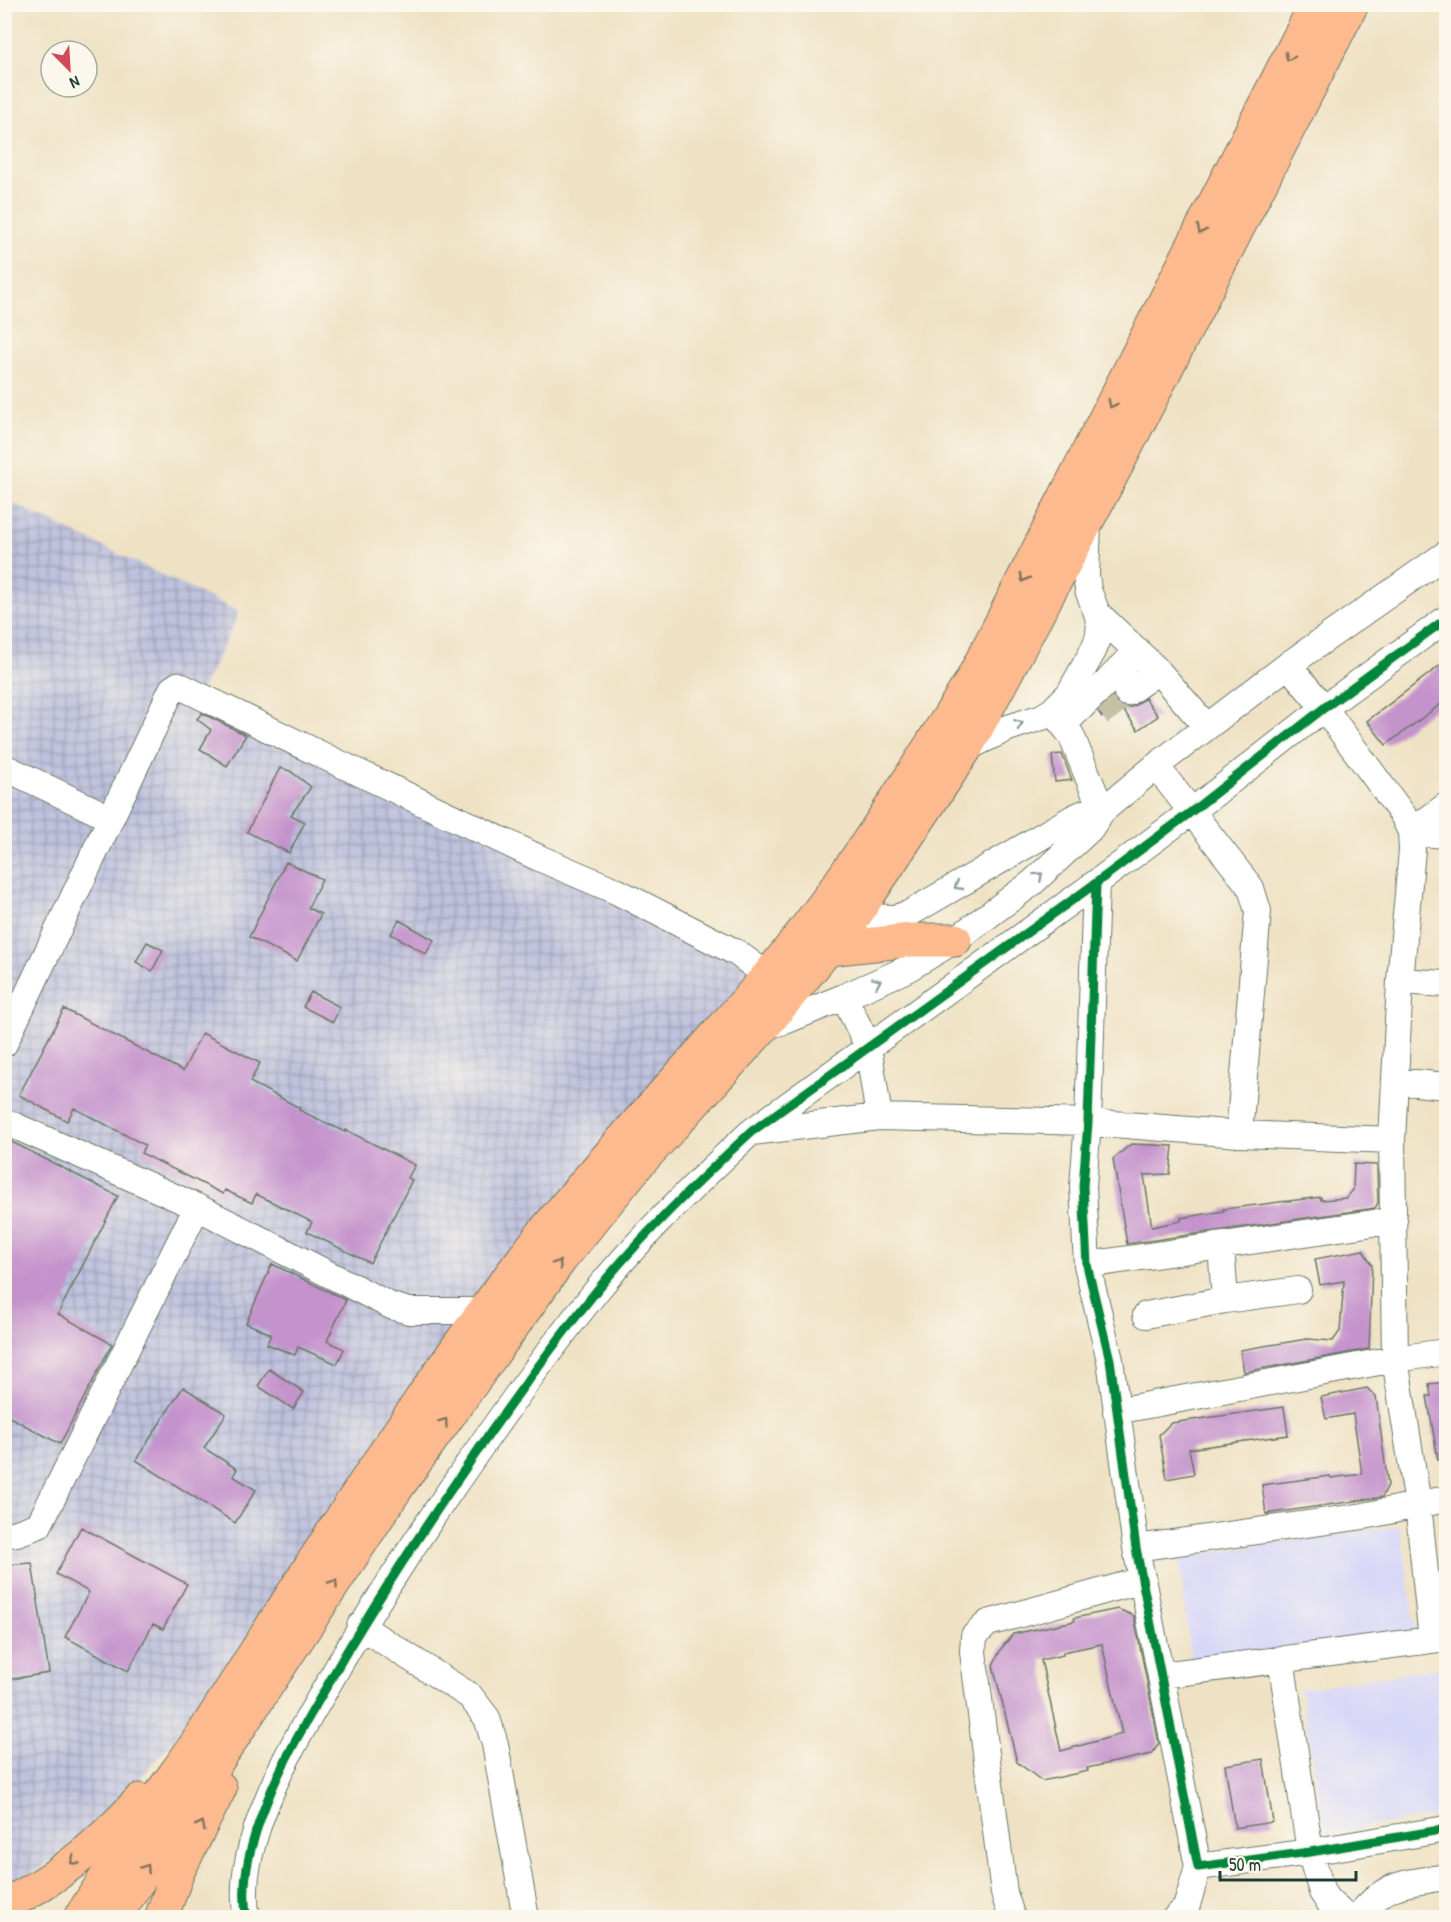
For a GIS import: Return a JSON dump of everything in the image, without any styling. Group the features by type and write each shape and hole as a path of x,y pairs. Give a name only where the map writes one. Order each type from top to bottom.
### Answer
{"highway":[{"path":"80,1917 154,1803 205,1731 364,1483 484,1311 589,1178 768,976 830,898 914,774 972,680 1316,4"},
{"path":"114,1917 396,1490 560,1260 638,1164 764,1026 854,917 966,748 1089,519 1352,4"},
{"path":"828,949 912,940 955,940"},
{"path":"161,1917 178,1871 199,1828 309,1620"},
{"path":"4,1905 46,1882 88,1851 126,1816 205,1731"}],"street":[{"path":"1089,519 1086,575 1088,590 1100,626 1093,651 1069,694 1062,723 1102,811"},
{"path":"764,1026 784,1021 907,969 955,940 1032,883 1090,830 1102,811 1156,766 1288,665 1446,554"},
{"path":"1097,613 1158,671 1207,727"},
{"path":"247,1917 245,1905 250,1852 266,1803 289,1752 360,1626 475,1454 599,1288 704,1175 751,1132 1096,883 1324,708 1446,619"},
{"path":"1062,723 1137,650"},
{"path":"1162,1676 1439,1639 1395,1359 1392,1140 1400,981 1412,850 1411,832 1403,815 1324,708 1288,665"},
{"path":"1127,693 1158,671"},
{"path":"4,1044 172,689 182,685 330,759 539,858 616,891 737,953 768,976"},
{"path":"966,748 1008,728 1042,717 1062,723 1100,713"},
{"path":"1156,766 1251,888 1258,911 1239,1134"},
{"path":"4,767 110,818"},
{"path":"1411,832 1446,806"},
{"path":"854,917 888,918 910,914 1073,818 1084,813 1102,811"},
{"path":"1411,832 1446,835"},
{"path":"1096,883 1088,1122 1083,1186 1087,1265 1110,1360 1136,1548 1198,1867 1183,1914"},
{"path":"1400,981 1446,984"},
{"path":"844,997 868,1046 879,1117"},
{"path":"1395,1081 1446,1086"},
{"path":"751,1132 879,1117 1088,1122 1239,1134 1392,1140"},
{"path":"4,1121 197,1207 391,1306 409,1311 484,1311"},
{"path":"4,1535 39,1525 197,1207"},
{"path":"1087,1265 1394,1220"},
{"path":"1221,1246 1226,1300"},
{"path":"1146,1315 1226,1300 1298,1290"},
{"path":"1116,1411 1395,1359 1446,1352"},
{"path":"1136,1548 1364,1516 1446,1499"},
{"path":"1012,1917 1004,1893 973,1652 974,1636 988,1623 1143,1581"},
{"path":"360,1626 470,1696 487,1718 495,1744 526,1917"},
{"path":"1281,1659 1310,1852 1322,1892 1347,1917"},
{"path":"1198,1867 1310,1852 1446,1829"},
{"path":"1357,1917 1371,1900 1389,1889 1446,1876"}],"shaded area":[{"path":"4,499 239,612 202,690 773,963 194,1718 105,1817 39,1870 4,1887"},
{"path":"1400,1526 1416,1632 1191,1663 1179,1557"},
{"path":"1446,1667 1446,1814 1326,1834 1300,1689"}],"building":[{"path":"1446,661 1446,700 1386,745 1367,721"},
{"path":"1113,697 1119,705 1102,717 1098,711"},
{"path":"1145,698 1158,716 1138,730 1123,710 1136,705"},
{"path":"202,713 246,735 227,766 200,749 211,730 197,719"},
{"path":"1062,754 1072,780 1055,782 1052,755"},
{"path":"280,768 290,771 311,787 291,815 305,822 289,853 247,832"},
{"path":"286,862 322,879 308,908 321,914 297,961 249,937"},
{"path":"399,920 434,940 426,954 391,934"},
{"path":"147,942 163,950 152,971 136,962"},
{"path":"311,992 340,1007 333,1022 303,1007"},
{"path":"64,1009 183,1071 202,1033 260,1063 250,1082 300,1108 299,1110 345,1132 346,1130 415,1165 408,1178 412,1180 370,1263 307,1232 312,1222 256,1194 252,1203 225,1190 223,1194 141,1153 145,1145 74,1108 67,1121 19,1095"},
{"path":"4,1138 118,1196 58,1314 112,1344 60,1444 4,1414"},
{"path":"1131,1144 1173,1146 1170,1174 1144,1175 1152,1227 1181,1221 1181,1218 1224,1211 1223,1209 1321,1197 1321,1200 1346,1198 1353,1190 1354,1164 1377,1165 1378,1203 1375,1208 1127,1244 1113,1159"},
{"path":"1363,1250 1372,1265 1369,1349 1244,1372 1240,1350 1307,1339 1333,1341 1340,1331 1344,1281 1320,1285 1315,1259"},
{"path":"272,1264 346,1300 327,1341 344,1349 337,1364 298,1347 295,1355 267,1344 271,1334 246,1323"},
{"path":"269,1369 304,1392 293,1409 258,1386"},
{"path":"1446,1382 1446,1459 1438,1460 1427,1396 1431,1396 1429,1384"},
{"path":"183,1387 226,1414 204,1448 237,1469 233,1476 256,1490 235,1523 136,1460"},
{"path":"1367,1388 1376,1397 1388,1485 1382,1497 1266,1514 1262,1485 1362,1474 1353,1414 1326,1419 1321,1397"},
{"path":"1284,1407 1288,1435 1189,1449 1194,1474 1167,1479 1159,1435 1171,1423"},
{"path":"81,1527 187,1584 163,1629 153,1624 128,1671 65,1637 89,1592 56,1574"},
{"path":"32,1563 49,1673 4,1680 4,1565"},
{"path":"1118,1609 1134,1616 1159,1743 1152,1754 1087,1768 1088,1771 1042,1781 1017,1762 993,1665 1001,1649 1013,1634 1075,1621 1074,1618","holes":["1102,1644 1122,1734 1061,1751 1041,1660 1063,1655 1063,1652"]},
{"path":"1263,1759 1273,1822 1235,1828 1225,1765"}],"tunnel":[{"path":"1100,713 1127,693"}],"cycle path":[{"path":"247,1918 246,1874 252,1843 262,1815 289,1754 344,1656 414,1545 499,1420 598,1289 652,1228 751,1132 1096,883 1324,708 1446,619"},
{"path":"1096,883 1088,1122 1083,1186 1087,1265 1110,1360 1136,1548 1198,1867 1310,1852 1446,1829"}]}
